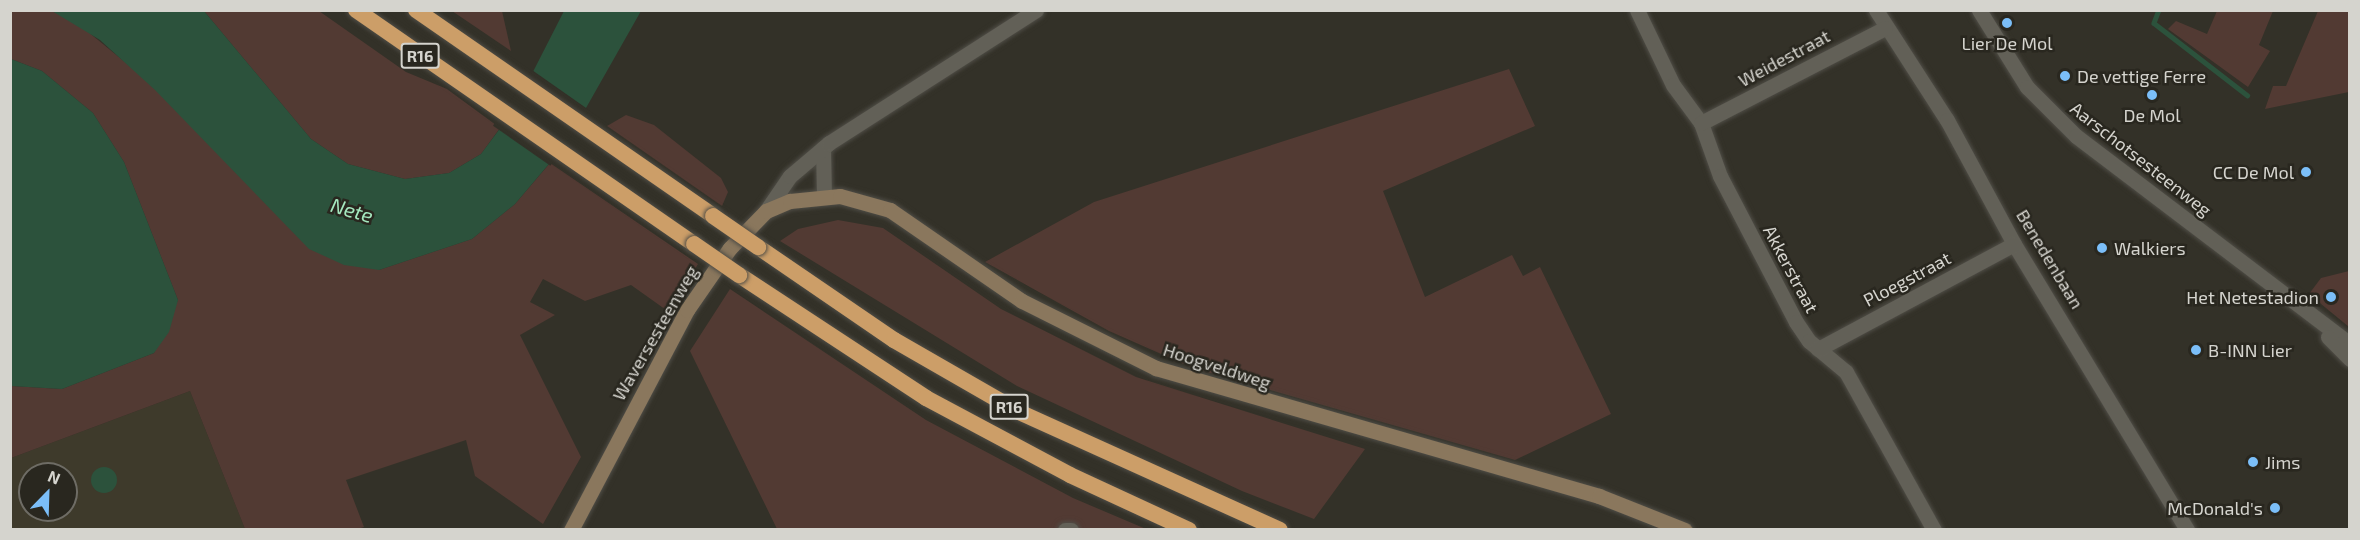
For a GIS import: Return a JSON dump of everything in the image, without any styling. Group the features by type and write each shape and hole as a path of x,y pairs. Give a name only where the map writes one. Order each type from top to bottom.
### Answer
{"highway":[{"name":"R16","path":"356,10 739,275 926,398 1070,475 1189,530"},
{"name":"R16","path":"416,10 894,340 1019,412 1280,530"}],"main road":[{"name":"Hoogveldweg","path":"766,211 824,196 864,200 890,210 1022,301 1156,368 1599,496 1684,530"},
{"name":"Waversesteenweg","path":"571,530 691,303 730,248 766,211"}],"street":[{"name":"Waversesteenweg","path":"766,211 790,176 823,148 1036,10"},
{"name":"Akkerstraat","path":"1637,10 1673,85 1701,123 1720,176 1796,322 1818,349 1846,372 1934,530"},
{"name":"Benedenbaan","path":"1876,10 1885,28 1947,120 2014,244 2187,530"},
{"name":"Aarschotsesteenweg","path":"1978,10 2027,87 2076,136 2349,344"},
{"name":"Weidestraat","path":"1701,123 1885,28"},
{"path":"823,148 824,196"},
{"name":"Ploegstraat","path":"1818,349 2014,244"},
{"name":"Aarschotsesteenweg","path":"2306,313 2349,359"},
{"path":"1065,530 1071,530"}],"shaded area":[{"path":"11,11 52,11 76,22 379,270 472,239 515,204 550,163 698,264 669,312 631,285 585,301 543,279 530,302 555,315 520,335 581,457 543,524 475,476 466,440 346,480 364,527 358,529 245,529 190,391 11,458 11,386 62,389 154,353 178,300 124,162 93,113 42,71 11,59"},
{"path":"204,11 319,11 406,72 447,89 500,128 481,154 449,173 405,179 348,164 311,139"},
{"path":"452,11 502,11 511,51"},
{"path":"2217,11 2273,11 2259,45 2270,51 2248,87 2168,29 2176,21 2207,34"},
{"path":"2318,11 2349,11 2349,92 2265,109 2273,86 2286,86"},
{"path":"1509,69 1535,126 1383,191 1425,297 1512,255 1523,276 1540,267 1611,414 1515,460 1193,368 1109,331 985,262 1094,202"},
{"path":"626,115 654,125 721,178 728,192 722,206 607,126"},
{"path":"838,220 883,228 1001,309 1136,377 1365,449 1314,519 1242,491 1017,386 780,241 798,229"},
{"name":"Het Netestadion","path":"2350,271 2349,327 2309,294 2321,278"},
{"path":"730,289 926,420 1073,498 1146,529 777,529 690,351"},
{"path":"190,391 245,529 11,530 11,458"}],"water":[{"name":"Nete","path":"52,11 204,11 311,139 348,164 405,179 449,173 481,154 513,111 564,11 641,11 565,145 515,204 472,239 379,270 344,265 309,249 155,90 100,40"},
{"path":"11,59 42,71 93,113 124,162 178,300 169,332 154,353 62,389 11,386"},
{"path":"104,467 113,471 117,480 113,489 104,493 95,489 91,480 95,471"}],"pier":[{"path":"532,70 589,110 550,166 493,126"}],"waterway":[{"path":"2159,10 2154,23 2247,95"}],"place":[{"name":"Lier De Mol","path":"2007,23"},
{"name":"De vettige Ferre","path":"2065,76"},
{"name":"De Mol","path":"2152,95"},
{"name":"CC De Mol","path":"2306,172"},
{"name":"Walkiers","path":"2102,248"},
{"name":"Het Netestadion","path":"2331,297"},
{"name":"B-INN Lier","path":"2196,350"},
{"name":"Jims","path":"2253,462"},
{"name":"McDonald's","path":"2275,508"}]}
